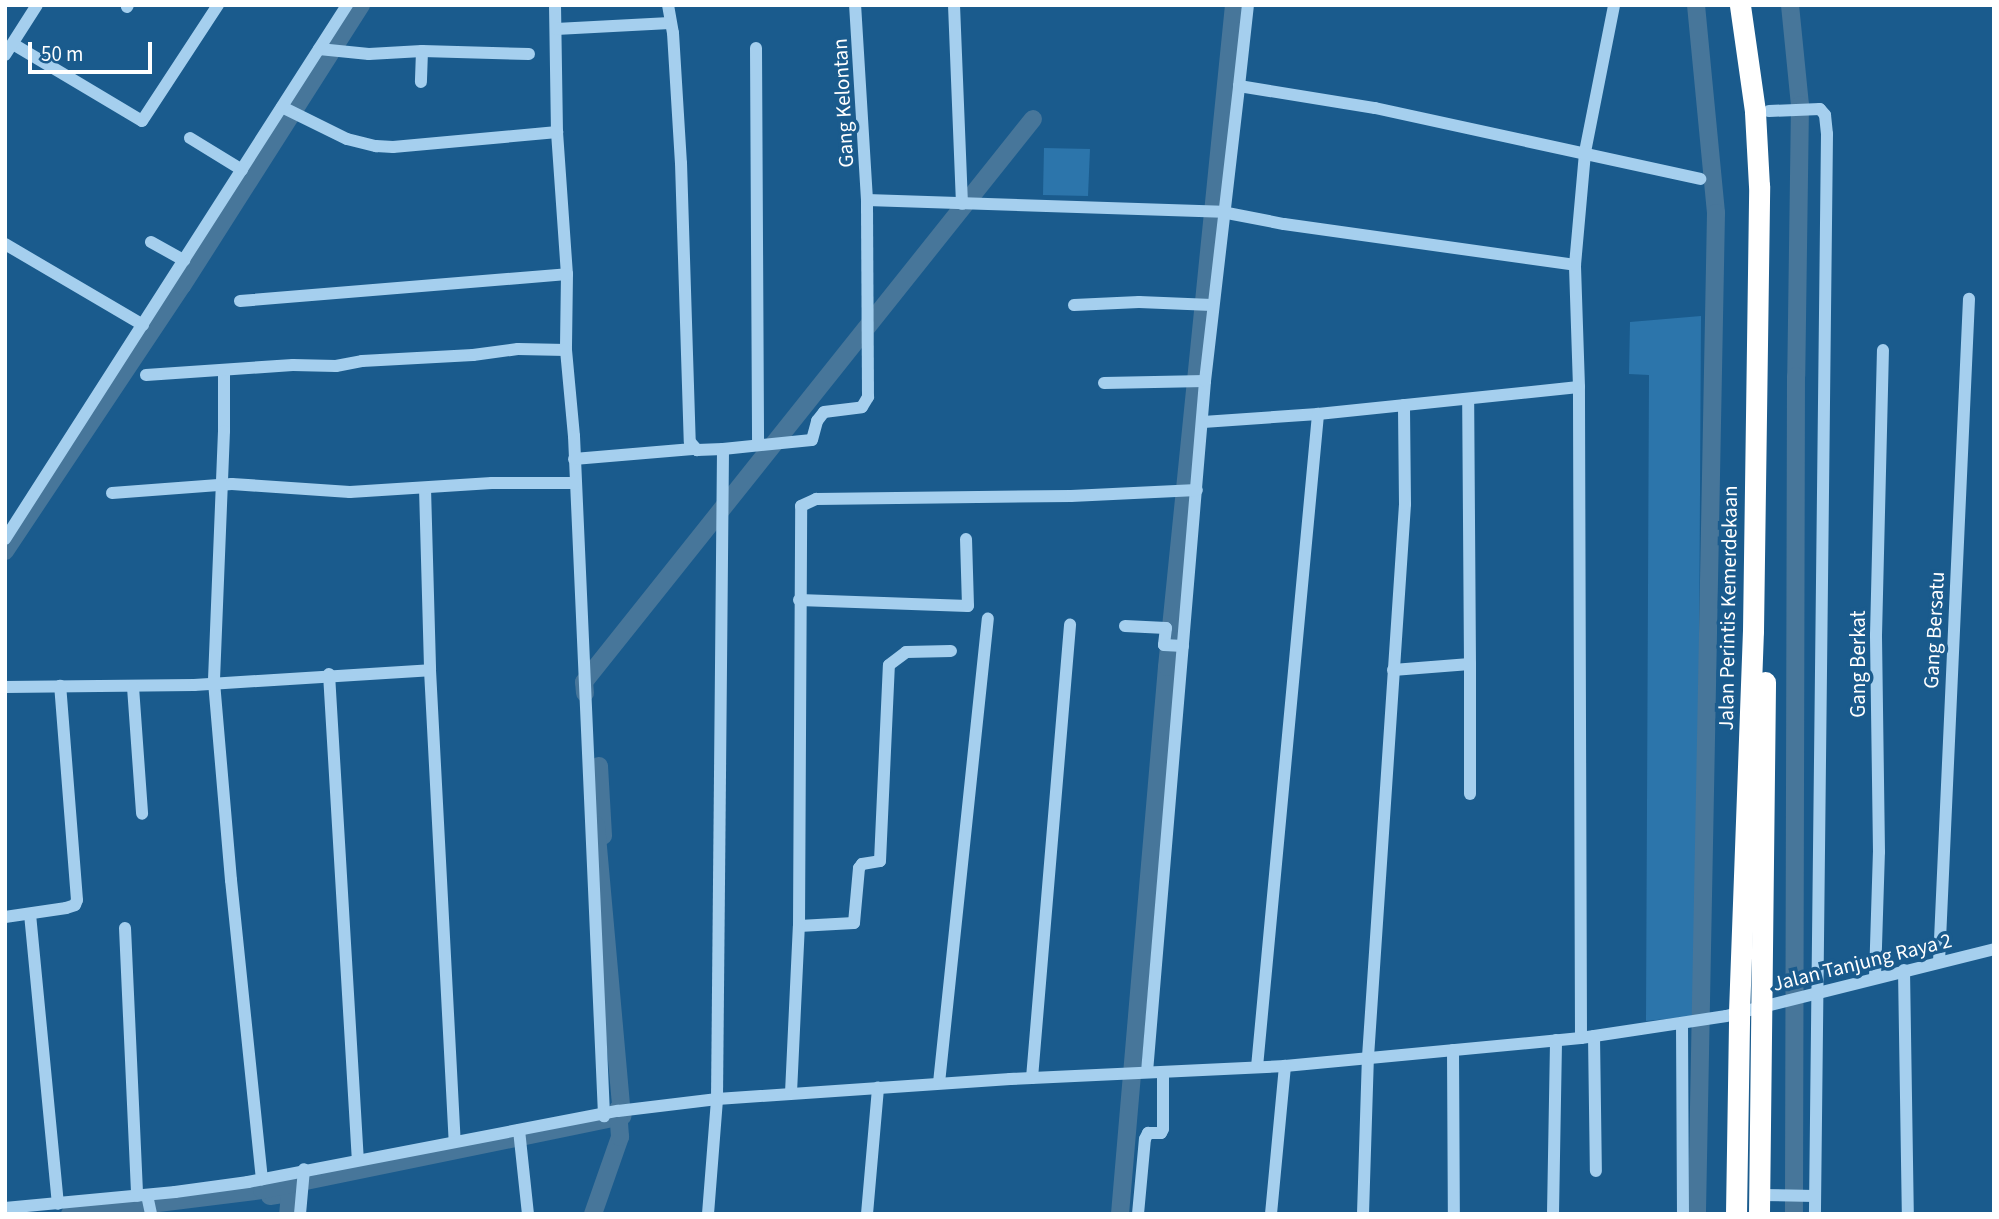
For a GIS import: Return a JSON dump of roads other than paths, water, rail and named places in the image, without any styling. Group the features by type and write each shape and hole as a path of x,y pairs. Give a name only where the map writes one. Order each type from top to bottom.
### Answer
{"highway":[{"name":"Jalan Perintis Kemerdekaan","path":"1736,1214 1733,1014 1754,617 1759,186 1755,111 1740,5"},
{"name":"Jalan Perintis Kemerdekaan","path":"1752,5 1776,111 1765,778 1770,1005 1762,1201"}],"street":[{"path":"37,5 9,49 142,121 218,5"},
{"path":"5,539 242,170 287,110 319,49 347,5"},
{"path":"555,5 557,132 567,274 566,350 611,1114"},
{"path":"668,5 673,33 681,150 690,436 693,449"},
{"name":"Gang Kelontan","path":"758,444 813,440 817,421 824,412 857,408 867,402 867,200 855,5"},
{"path":"954,5 962,204"},
{"path":"1146,1073 1194,491 1203,422 1202,381 1248,5"},
{"path":"1596,1171 1588,1037 1575,265 1585,152 1614,5"},
{"path":"556,29 670,23"},
{"path":"574,459 723,449 758,444 756,48"},
{"path":"319,49 369,54 422,51 529,54"},
{"path":"421,82 422,51"},
{"path":"1239,86 1375,107 1700,179"},
{"path":"1776,111 1812,108 1825,116 1827,134 1817,991 1809,1196 1815,1214"},
{"path":"287,110 347,139 384,147 557,132"},
{"path":"190,138 242,170"},
{"path":"867,200 1222,212 1284,224 1575,265"},
{"path":"150,242 184,260"},
{"path":"5,244 143,325"},
{"path":"240,301 567,274"},
{"name":"Gang Bersatu","path":"1939,962 1969,299"},
{"path":"1074,305 1210,305"},
{"path":"146,375 336,366 362,361 473,355 518,349 566,350"},
{"name":"Gang Berkat","path":"1875,978 1879,852 1876,635 1883,350"},
{"path":"224,370 223,484 214,682 257,1180"},
{"path":"1104,383 1202,381"},
{"path":"1203,422 1318,414 1579,387"},
{"path":"1468,399 1470,794"},
{"path":"1363,1214 1368,1057 1405,503 1404,405"},
{"path":"1257,1067 1318,414"},
{"path":"708,1214 717,1099 723,449"},
{"path":"112,493 223,484 350,492 492,482 574,483"},
{"path":"425,488 430,670 455,1141"},
{"path":"791,1093 799,926 799,510 807,500 1194,491"},
{"path":"799,600 968,606 966,539"},
{"path":"939,1083 988,619"},
{"path":"1032,1078 1070,625"},
{"path":"1125,626 1166,628 1164,645 1183,646"},
{"path":"799,926 854,923 859,868 862,864 880,861 889,665 905,652 951,652"},
{"path":"1393,670 1470,664"},
{"path":"5,687 133,687 430,670"},
{"path":"329,674 358,1159"},
{"path":"5,917 71,907 77,900 60,686"},
{"path":"133,687 142,814"},
{"path":"30,914 51,1207"},
{"path":"125,928 142,1196 151,1214"},
{"name":"Jalan Tanjung Raya 2","path":"5,1208 51,1207 257,1180 455,1141 717,1099 939,1083 1285,1066 1588,1037 1733,1014 1994,949"},
{"path":"1904,970 1908,1214"},
{"path":"1682,1024 1683,1214"},
{"path":"1553,1214 1556,1040"},
{"path":"1453,1050 1454,1214"},
{"path":"1271,1214 1285,1066"},
{"path":"1138,1214 1145,1139 1148,1133 1161,1133 1163,1129 1163,1072"},
{"path":"867,1214 878,1087"},
{"path":"520,1130 528,1214"},
{"path":"300,1214 304,1169"},
{"path":"1762,1201 1809,1196"}],"waterway":[{"path":"5,551 182,286 361,5"},
{"path":"1120,1214 1167,667 1234,5"},
{"path":"1696,5 1716,213 1697,1214"},
{"path":"1790,5 1800,105 1796,376 1794,1214"},
{"path":"585,693 584,682 1033,119"},
{"path":"599,766 603,836"},
{"path":"70,1214 262,1190 622,1116 596,825"},
{"path":"593,1214 620,1137 618,1109"},
{"path":"270,1196 290,1193 288,1214"}]}
